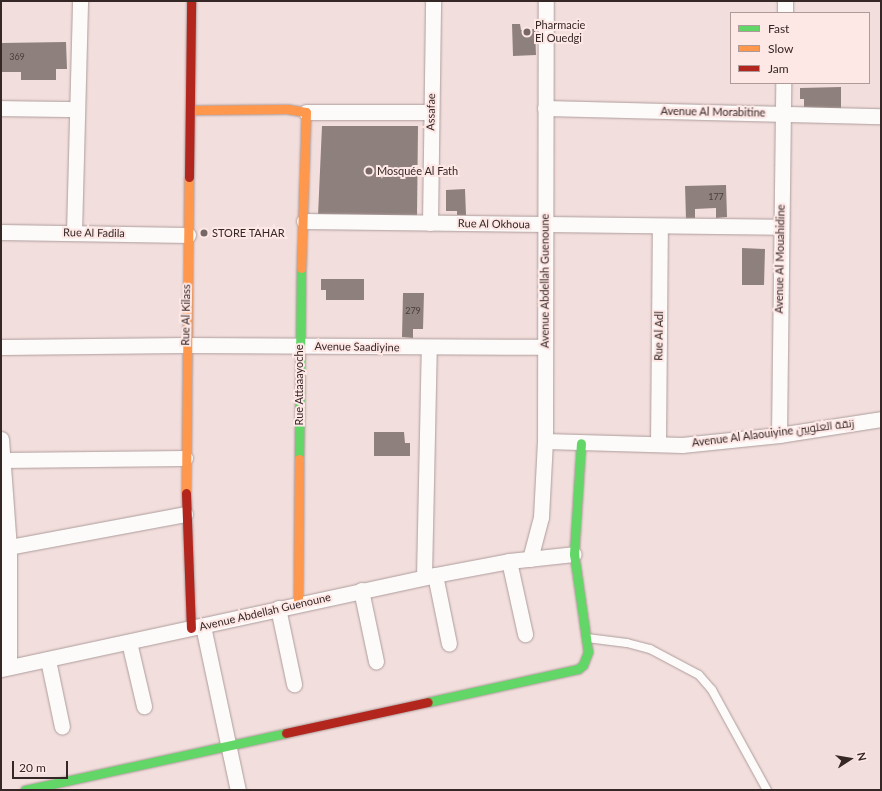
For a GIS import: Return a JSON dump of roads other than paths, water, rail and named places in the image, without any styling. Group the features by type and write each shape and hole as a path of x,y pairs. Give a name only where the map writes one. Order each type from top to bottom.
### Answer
{"street":[{"path":"74,233 76,109 80,1"},
{"name":"Rue Al Kilass","path":"192,1 186,345 185,514 197,627"},
{"name":"Assafae","path":"430,223 433,1"},
{"name":"Avenue Abdellah Guenoune","path":"530,558 541,517 545,441 544,347 546,1"},
{"path":"785,1 785,12"},
{"name":"Avenue Al Mouahidine","path":"778,435 783,84"},
{"path":"1,108 76,109"},
{"name":"Avenue Al Morabitine","path":"546,108 881,116"},
{"path":"190,110 287,109 306,112 431,112"},
{"name":"Rue Attaaayoche","path":"298,604 299,346 304,221 306,112"},
{"name":"Rue Al Okhoua","path":"304,221 660,227 780,227"},
{"name":"Rue Al Adl","path":"658,444 660,227"},
{"name":"Rue Al Fadila","path":"1,232 188,234"},
{"name":"Avenue Saadiyine","path":"1,347 186,345 544,347"},
{"path":"429,347 430,576 449,644"},
{"name":"Avenue Al Alaouiyine زنقة العلويين","path":"545,441 658,444 716,442 778,435 881,419"},
{"path":"1,439 9,547 5,668"},
{"path":"24,790 578,669 586,660 587,638 574,554 581,443"},
{"path":"3,460 185,458"},
{"path":"9,547 185,514"},
{"name":"Avenue Abdellah Guenoune","path":"5,668 48,660 361,590 509,560 574,554"},
{"path":"509,560 525,634"},
{"path":"361,590 376,661"},
{"path":"278,608 294,684"},
{"path":"197,627 229,746 238,790"},
{"path":"130,642 144,706"},
{"path":"48,660 62,727"}],"lane":[{"path":"587,638 627,643 650,649 698,675 712,690 767,790"}],"place":[{"name":"Pharmacie El Ouedgi","path":"527,32"},
{"name":"Mosquée Al Fath","path":"369,171"},
{"name":"STORE TAHAR","path":"204,233"}]}
